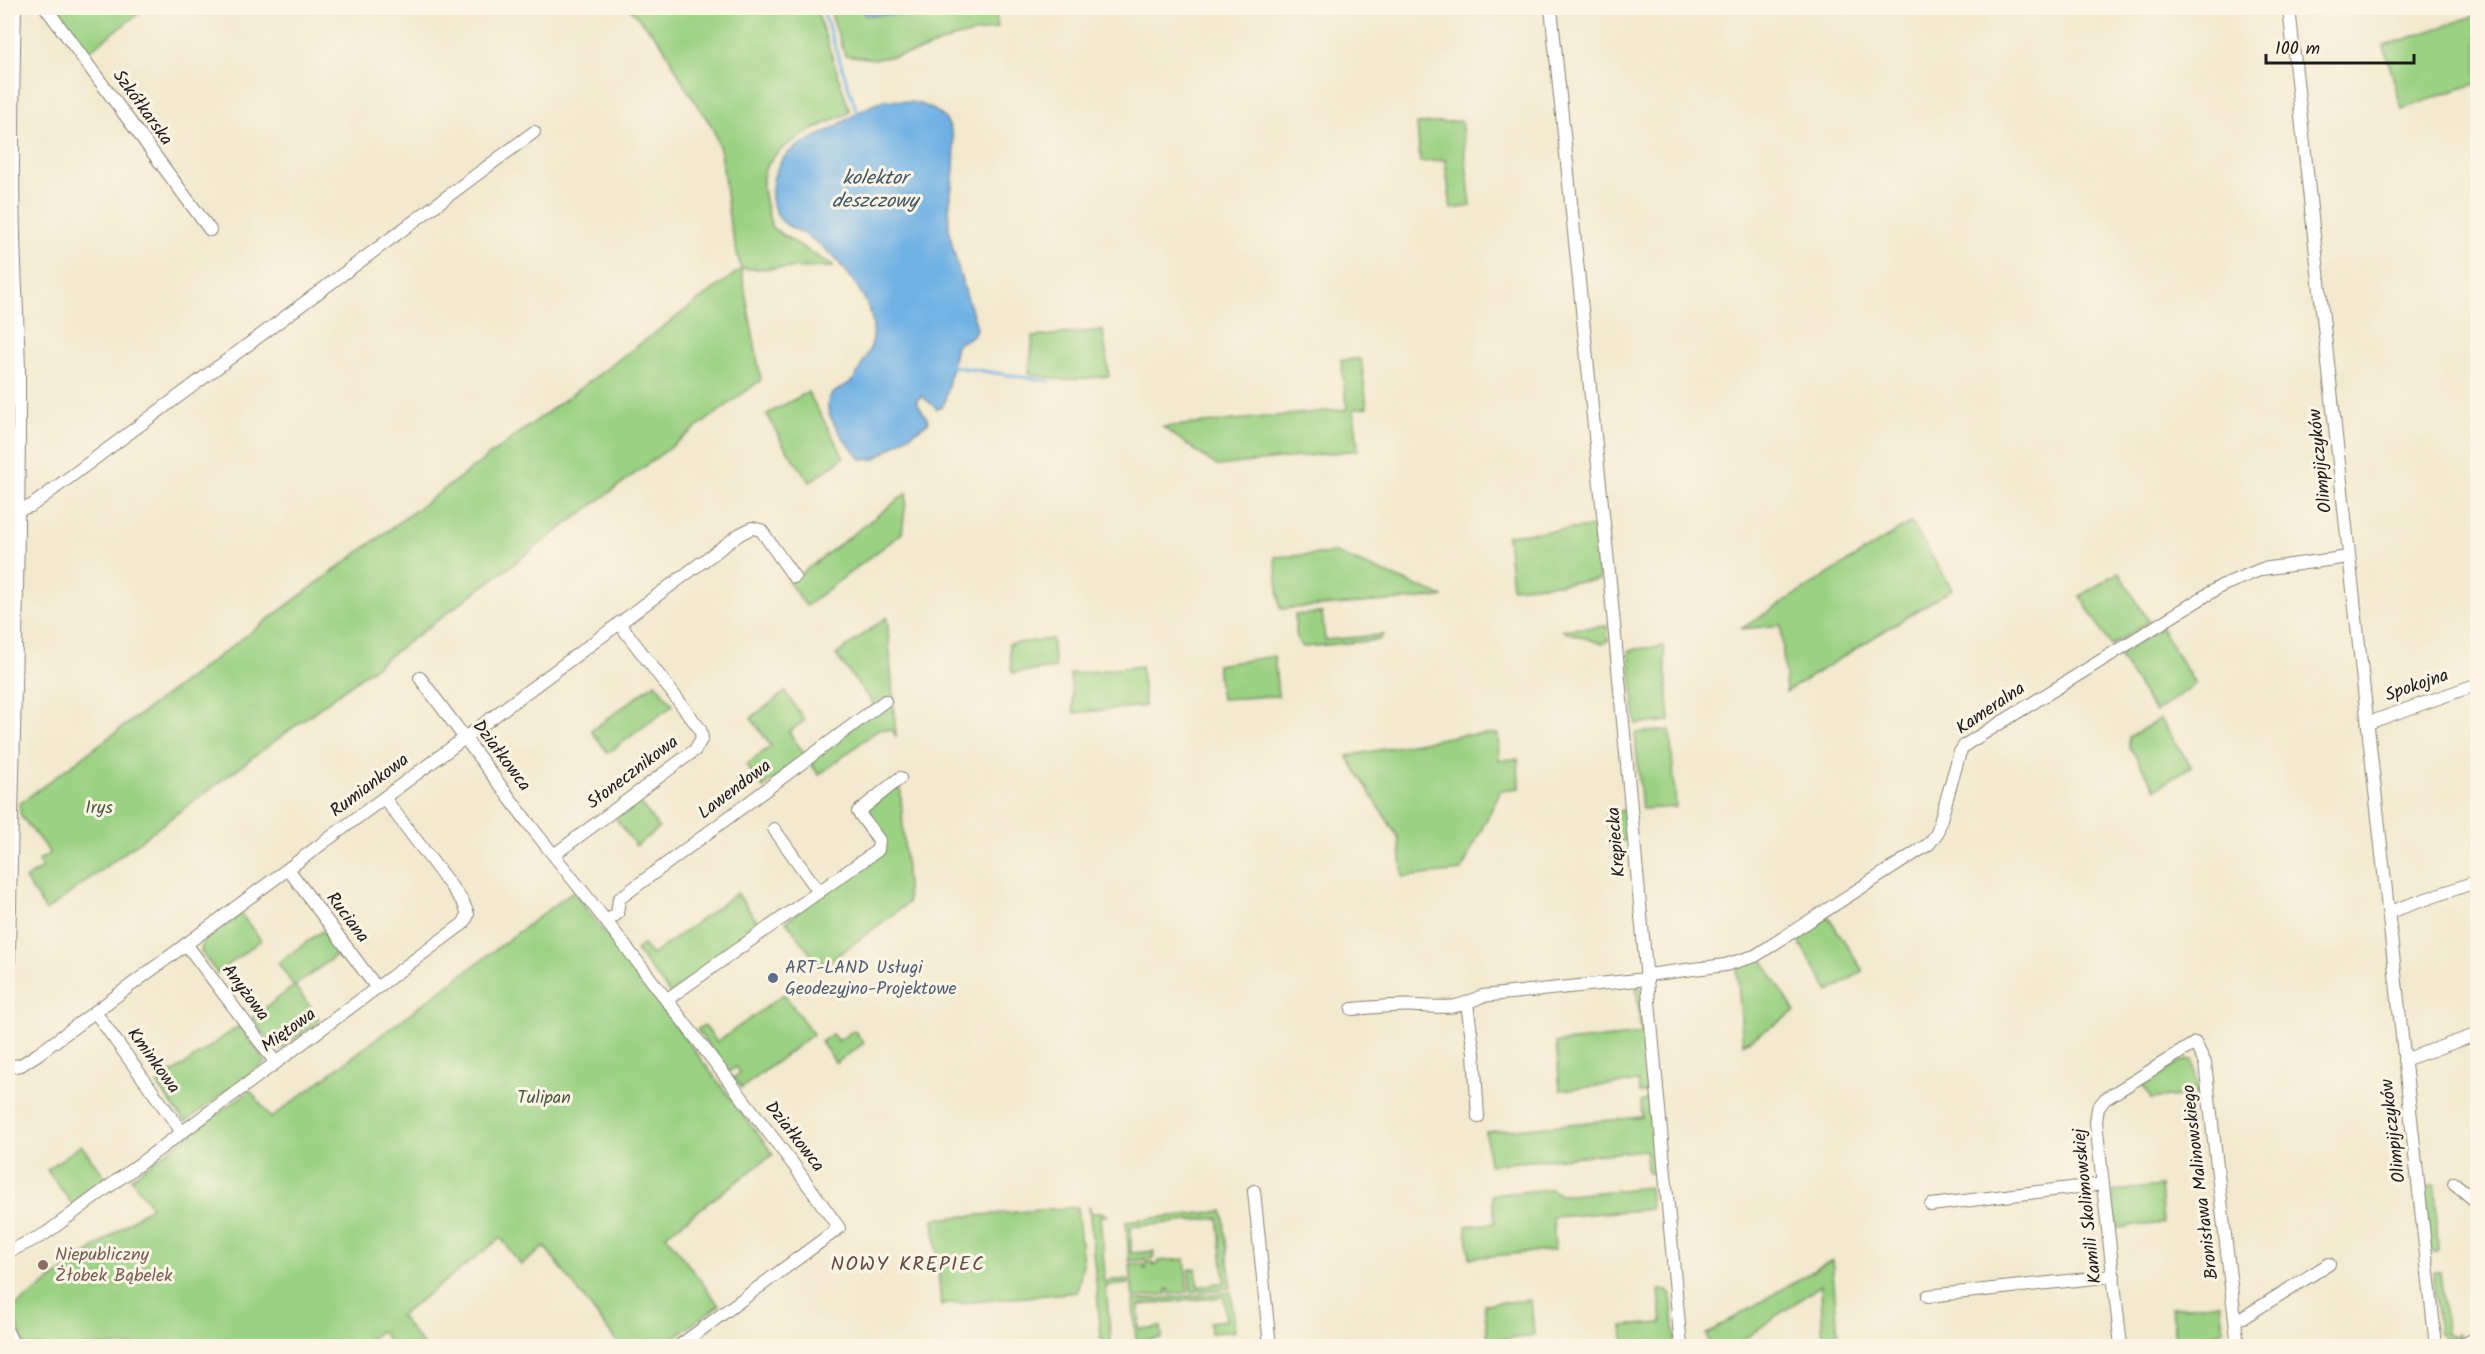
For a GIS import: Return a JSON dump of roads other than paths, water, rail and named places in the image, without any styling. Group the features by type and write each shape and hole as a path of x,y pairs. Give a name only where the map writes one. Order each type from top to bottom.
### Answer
{"street":[{"path":"8,1011 18,435 13,370 15,8"},
{"name":"Szkółkarska","path":"46,8 210,230"},
{"name":"Krępiecka","path":"1551,8 1585,335 1681,1347"},
{"name":"Olimpijczyków","path":"2289,8 2436,1347"},
{"path":"17,510 32,506 534,132"},
{"path":"8,443 18,435"},
{"name":"Rumiankowa","path":"8,1067 27,1061 95,1012 740,534 752,528 761,530 794,577"},
{"name":"Kameralna","path":"1352,1009 1418,1005 1449,1009 1467,1004 1482,996 1647,977 1725,965 1755,956 1902,863 1934,839 1960,753 1965,745 2221,586 2262,569 2349,557"},
{"name":"Słonecznikowa","path":"555,854 695,750 702,738 700,729 620,623"},
{"name":"Działkowca","path":"420,678 839,1228 679,1347"},
{"name":"Spokojna","path":"2368,723 2478,684"},
{"name":"Lawendowa","path":"606,921 617,914 619,899 885,701"},
{"path":"666,1000 878,850 879,840 858,812 900,778"},
{"name":"Miętowa","path":"8,1252 45,1234 459,928 468,914 463,902 384,798"},
{"path":"774,830 819,892"},
{"name":"Ruciana","path":"288,869 377,988"},
{"path":"2389,912 2478,880"},
{"name":"Anyżowa","path":"186,944 276,1063"},
{"path":"1467,1004 1474,1053 1478,1117"},
{"name":"Kminkowa","path":"95,1012 183,1132"},
{"path":"2404,1059 2478,1034"},
{"name":"Kamili Skolimowskiej","path":"2121,1347 2096,1122 2100,1102 2195,1043"},
{"name":"Bronisława Malinowskiego","path":"2195,1043 2205,1063 2238,1347"},
{"path":"2454,1183 2478,1203"},
{"path":"1931,1205 2103,1184"},
{"path":"1254,1191 1270,1347"},
{"path":"2235,1319 2244,1317 2329,1264"},
{"path":"1928,1296 2114,1276"},
{"path":"2461,1347 2478,1337"}],"water":[{"path":"864,8 926,8 926,15 865,15"},
{"name":"kolektor deszczowy","path":"884,100 906,101 936,111 951,131 954,164 949,229 955,259 977,328 972,336 956,345 942,407 937,409 922,396 916,401 929,422 875,459 861,459 832,421 828,404 832,395 854,379 868,353 873,335 871,315 850,276 829,252 781,220 773,205 772,187 776,170 789,152"}],"waterway":[{"path":"822,8 858,115"},
{"path":"950,366 1049,381"}],"place":[{"name":"ART-LAND Usługi Geodezyjno-Projektowe","path":"773,978"},
{"name":"Niepubliczny Żłobek Bąbelek","path":"43,1265"}],"district":[{"name":"NOWY KRĘPIEC","path":"908,1265"}],"park label":[{"name":"Irys","path":"99,808"},
{"name":"Tulipan","path":"544,1098"}]}
